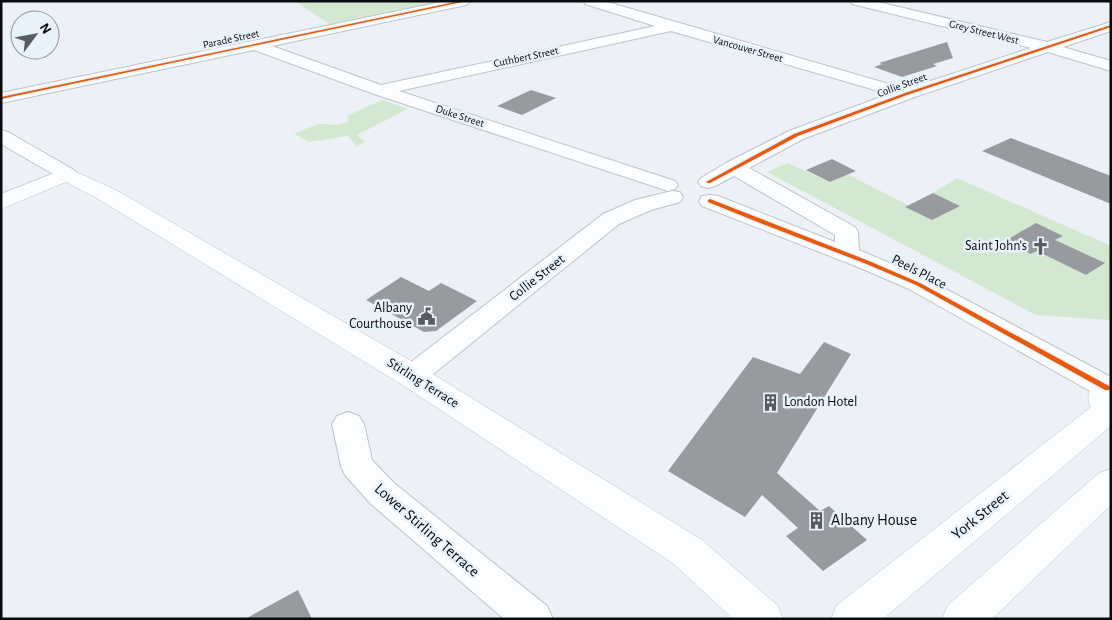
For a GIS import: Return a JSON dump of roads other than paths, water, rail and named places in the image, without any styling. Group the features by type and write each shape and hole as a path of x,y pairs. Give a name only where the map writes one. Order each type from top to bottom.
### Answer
{"main road":[{"path":"1,202 67,174"},
{"name":"Stirling Terrace","path":"67,174 108,195 412,376 688,552 762,619"},
{"name":"York Street","path":"852,619 1109,399"},
{"path":"963,619 1111,483"}],"street":[{"name":"Parade Street","path":"1,98 466,1"},
{"name":"Vancouver Street","path":"590,1 672,27 906,94"},
{"name":"Grey Street West","path":"857,1 1047,48 1111,66"},
{"name":"Collie Street","path":"709,192 733,167 796,135 906,94 1111,26"},
{"name":"Cuthbert Street","path":"380,90 672,27"},
{"name":"Duke Street","path":"254,44 670,191 695,204 709,192"},
{"path":"1,136 67,174"},
{"path":"733,167 846,232 847,254"},
{"name":"Collie Street","path":"412,376 611,219 670,191"},
{"name":"Peels Place","path":"709,192 763,224 847,254 918,284 1109,399"},
{"name":"Lower Stirling Terrace","path":"348,424 356,466 382,493 533,619"}],"place":[{"name":"Saint John’s","path":"1041,246"},
{"name":"Albany Courthouse","path":"426,316"},
{"name":"London Hotel","path":"770,402"},
{"name":"Albany House","path":"817,520"}]}
